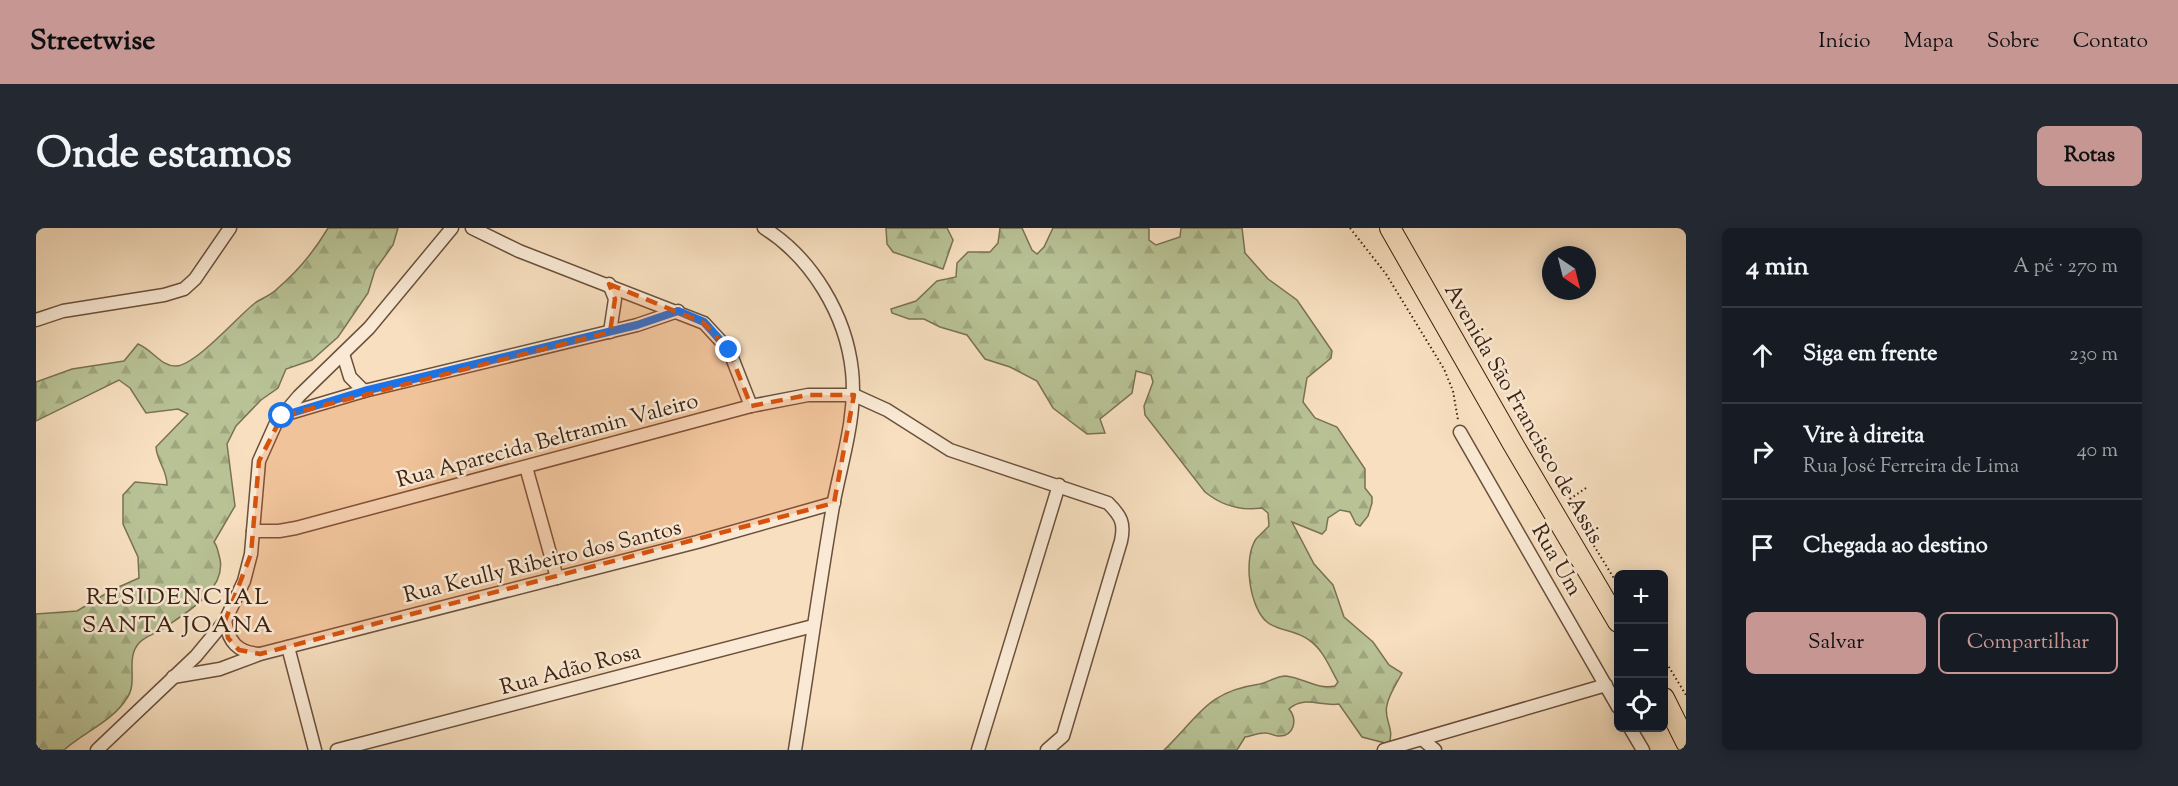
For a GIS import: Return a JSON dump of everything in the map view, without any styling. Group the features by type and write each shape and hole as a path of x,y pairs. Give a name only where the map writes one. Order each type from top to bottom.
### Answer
{"main road":[{"name":"Avenida São Francisco de Assis","path":"1390,228 1614,615"},
{"path":"1668,703 1686,724"},
{"path":"1668,706 1686,742"}],"street":[{"path":"36,320 63,311 164,295 184,289 195,279 230,228"},
{"path":"97,750 196,656 225,621 244,580 253,531 259,461 282,416 369,328 452,228"},
{"path":"764,228 799,259 827,294 845,336 854,395 792,749"},
{"path":"473,229 519,251 704,322 719,336 737,368 751,406"},
{"path":"609,284 615,298 610,332"},
{"path":"282,416 364,391 610,332 678,311"},
{"path":"343,354 350,377 364,391"},
{"name":"Rua Aparecida Beltramin Valeiro","path":"253,531 287,530 751,406 808,395 854,395"},
{"path":"854,395 887,410 950,450 1108,503 1119,514 1124,526 1063,736 1047,750"},
{"name":"Rua Um","path":"1460,432 1614,700"},
{"path":"526,467 557,578"},
{"path":"978,750 986,731 1059,485"},
{"name":"Rua Keully Ribeiro dos Santos","path":"173,677 220,669 260,654 697,542 834,503"},
{"path":"225,621 228,638 239,650 260,654"},
{"name":"Rua Adão Rosa","path":"337,750 813,626"},
{"path":"288,647 315,750"},
{"path":"1384,750 1606,685"},
{"path":"984,750 986,731"},
{"path":"1632,732 1643,750"},
{"path":"1422,739 1435,750"}],"path":[{"path":"1350,228 1386,274 1444,369 1453,391 1460,432"},
{"path":"1586,488 1570,499 1577,518 1614,578"},
{"path":"1668,666 1686,695"}],"highlighted area":[{"path":"609,284 704,323 729,350 751,406 808,395 854,395 834,503 260,654 239,650 228,638 225,621 251,554 259,461 282,416 610,332 615,299"}],"green space":[{"path":"328,228 398,228 393,245 375,270 368,293 338,337 312,360 286,369 278,388 261,400 236,426 227,444 235,506 214,542 220,559 217,581 203,599 164,628 145,638 135,648 130,691 114,714 64,750 36,750 36,614 77,611 112,590 139,578 138,557 123,524 123,495 135,482 167,485 156,447 188,414 178,409 146,413 130,388 119,380 36,421 36,382 72,369 124,361 138,344 165,363 176,366 184,364 205,349 255,303 273,293 306,260"},
{"path":"886,228 947,228 953,240 943,269 893,252 887,244"},
{"path":"1000,228 1022,228 1032,250 1037,254 1044,247 1053,228 1149,228 1149,240 1156,245 1180,237 1181,228 1242,228 1245,253 1268,279 1297,300 1332,351 1331,358 1307,378 1303,402 1315,418 1337,427 1365,469 1365,488 1372,497 1372,503 1368,516 1360,526 1356,524 1350,512 1340,510 1328,518 1326,530 1322,534 1292,522 1314,564 1333,585 1344,617 1373,642 1389,665 1402,673 1391,693 1386,710 1391,733 1389,744 1362,737 1339,704 1307,702 1289,709 1294,723 1291,731 1283,736 1259,733 1245,737 1237,750 1164,750 1205,707 1227,693 1282,676 1328,687 1335,686 1338,682 1326,659 1314,644 1299,634 1271,625 1261,615 1252,594 1249,570 1252,547 1256,539 1269,526 1268,513 1262,508 1246,509 1232,506 1205,492 1145,415 1144,406 1153,382 1151,375 1136,371 1132,393 1100,419 1105,433 1087,434 1053,408 1037,381 1010,367 985,359 967,335 940,327 924,319 909,319 892,313 891,309 916,301 937,281 956,277 957,263 968,252 990,252 998,243"}],"district":[{"name":"RESIDENCIAL SANTA JOANA","path":"178,610"}],"route":[{"path":"282,416 364,391 637,325 678,311 704,322 719,336 729,350"}]}
